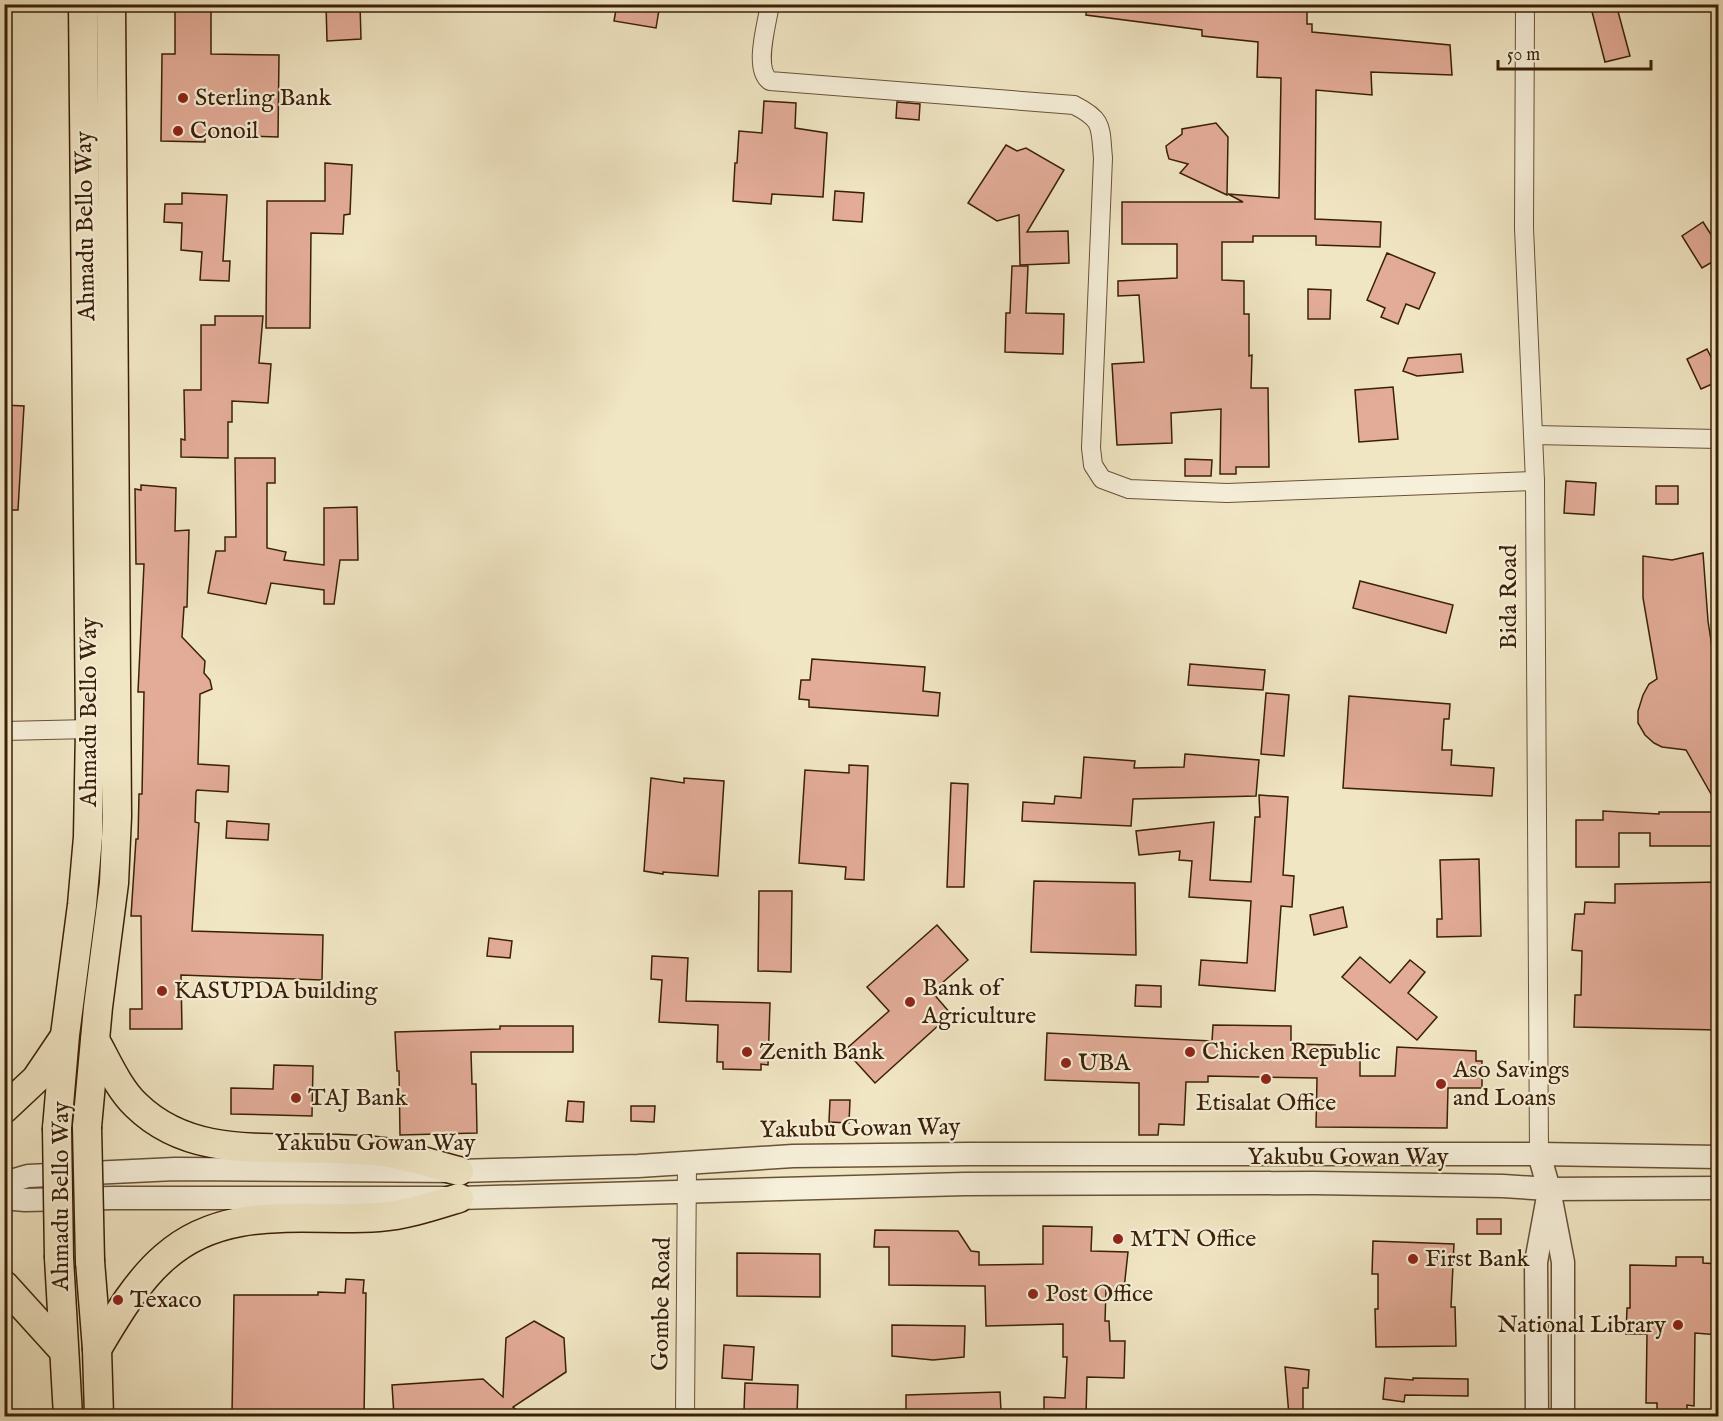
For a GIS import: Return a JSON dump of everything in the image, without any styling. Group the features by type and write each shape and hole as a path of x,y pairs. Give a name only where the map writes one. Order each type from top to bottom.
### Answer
{"main road":[{"name":"Ahmadu Bello Way","path":"68,1416 59,1258 57,1128 65,1035 82,905 88,837 90,729 84,4"},
{"name":"Ahmadu Bello Way","path":"99,1416 98,1349 90,1261 87,1127 114,883 117,816 111,4"},
{"path":"4,1109 36,1079 65,1035"},
{"path":"95,1040 117,1079 135,1104 159,1123 190,1139 222,1146 263,1149 336,1149 384,1152 459,1184"},
{"path":"98,1349 137,1288 165,1257 202,1232 235,1221 288,1217 381,1217 421,1209 459,1184"},
{"path":"4,1285 63,1350"}],"street":[{"path":"770,4 760,66 764,76 770,81 1074,105 1091,114 1100,126 1103,158 1091,448 1093,465 1102,479 1129,489 1227,493 1535,481"},
{"name":"Bida Road","path":"1525,4 1524,228 1535,481 1539,1154 1549,1189 1563,1262 1563,1416"},
{"path":"1534,435 1719,440"},
{"path":"4,731 90,729"},
{"name":"Yakubu Gowan Way","path":"4,1198 25,1200 113,1198 459,1184 638,1166 793,1156 1539,1154 1719,1157"},
{"name":"Gombe Road","path":"685,1416 687,1163"},
{"name":"Yakubu Gowan Way","path":"4,1183 28,1176 175,1169 459,1184 687,1192 965,1184 1314,1183 1503,1186 1549,1189 1719,1188"},
{"name":"Bida Road","path":"1537,1416 1536,1262 1549,1189"}],"building":[{"path":"175,4 211,4 211,54 279,55 278,137 205,135 205,142 161,141 162,54 175,54"},
{"path":"326,4 360,4 361,39 327,41"},
{"path":"617,4 660,4 656,28 614,21"},
{"path":"1087,4 1307,4 1307,24 1312,24 1312,32 1450,45 1452,75 1371,72 1372,95 1316,90 1315,219 1381,222 1380,247 1316,245 1316,236 1253,236 1253,242 1222,242 1222,280 1244,281 1244,314 1249,314 1249,356 1252,355 1251,388 1268,388 1269,467 1236,467 1236,474 1220,474 1221,409 1171,413 1172,443 1117,445 1112,364 1144,362 1139,295 1118,296 1118,281 1177,278 1177,244 1122,244 1122,202 1243,202 1228,194 1279,198 1281,78 1257,77 1258,42 1202,36 1202,30 1086,15"},
{"path":"1590,4 1616,4 1630,56 1605,62"},
{"path":"764,101 796,103 795,128 827,133 823,197 772,194 771,204 733,201 739,131 762,133"},
{"path":"897,102 920,104 919,120 896,118"},
{"path":"1216,123 1228,137 1227,195 1180,173 1188,164 1169,159 1166,146 1182,134 1182,129"},
{"path":"1006,145 1017,151 1026,148 1064,170 1027,232 1068,231 1069,263 1020,265 1019,215 997,221 968,203"},
{"path":"325,163 352,165 350,214 344,215 343,234 311,233 310,328 266,328 267,201 325,201"},
{"path":"835,191 864,193 862,222 833,220"},
{"path":"182,193 227,195 223,261 230,261 229,281 200,280 202,252 181,250 182,223 164,222 165,204 182,204"},
{"path":"1703,222 1719,247 1719,258 1702,268 1682,236"},
{"path":"1387,253 1435,273 1419,309 1406,304 1398,324 1381,317 1385,308 1367,300"},
{"path":"1012,266 1028,266 1026,313 1064,314 1063,354 1005,352 1006,313 1010,313"},
{"path":"1308,289 1331,290 1330,319 1308,319"},
{"path":"215,316 263,316 259,363 271,364 268,403 232,401 232,422 228,422 228,458 181,457 181,439 185,440 184,390 201,390 201,325 215,325"},
{"path":"1707,349 1719,373 1719,381 1701,389 1687,359"},
{"path":"1461,354 1463,372 1417,376 1403,371 1408,358"},
{"path":"1393,387 1398,439 1359,442 1355,390"},
{"path":"4,405 24,406 18,510 4,510"},
{"path":"235,458 275,458 275,483 267,483 267,548 286,552 284,560 324,565 324,508 357,507 358,560 340,560 334,604 324,604 324,590 271,583 266,604 208,593 216,551 225,551 225,537 236,537"},
{"path":"1185,459 1212,460 1211,476 1185,476"},
{"path":"1566,481 1596,483 1594,515 1564,513"},
{"path":"141,485 176,488 175,531 189,530 187,607 184,607 182,637 205,661 204,673 210,680 212,689 200,694 198,764 229,766 228,792 197,790 196,792 195,822 199,823 192,931 323,935 322,980 181,975 182,1029 130,1029 130,1009 142,1009 141,916 131,916 136,839 138,839 139,794 142,794 144,692 138,692 144,564 136,564 135,489 141,490"},
{"path":"1656,486 1678,486 1678,504 1656,504"},
{"path":"1703,553 1708,621 1712,647 1719,662 1719,808 1686,750 1662,747 1654,743 1645,735 1638,723 1638,711 1643,695 1649,684 1657,679 1643,598 1643,556 1672,560"},
{"path":"1360,581 1453,605 1446,633 1353,608"},
{"path":"812,659 925,667 923,691 940,693 938,716 809,707 809,700 799,699 801,680 810,680"},
{"path":"1190,664 1265,670 1263,690 1188,685"},
{"path":"1266,693 1289,695 1284,756 1261,754"},
{"path":"1349,696 1450,704 1449,719 1444,719 1442,750 1452,750 1451,765 1494,768 1492,796 1343,788"},
{"path":"1185,754 1259,760 1256,796 1133,799 1131,826 1022,821 1023,802 1054,804 1055,796 1081,798 1084,757 1135,761 1134,768 1184,767"},
{"path":"849,765 868,766 864,880 845,879 846,867 799,863 805,770 849,773"},
{"path":"651,778 684,783 684,778 724,781 718,876 644,871"},
{"path":"951,783 968,784 964,887 947,887"},
{"path":"1259,795 1288,797 1283,875 1294,876 1292,907 1281,906 1275,991 1199,985 1201,960 1247,963 1251,901 1189,897 1192,861 1179,860 1180,851 1139,855 1136,831 1214,822 1210,880 1251,882 1255,817 1260,817"},
{"path":"1603,811 1659,814 1659,812 1719,812 1719,846 1650,846 1650,833 1619,833 1619,867 1576,867 1576,820 1603,820"},
{"path":"227,821 269,824 268,840 226,838"},
{"path":"1479,859 1481,936 1437,937 1437,919 1442,919 1440,860"},
{"path":"1034,881 1135,883 1136,955 1031,952"},
{"path":"1719,882 1719,1030 1574,1027 1575,995 1581,995 1582,951 1572,950 1575,914 1584,914 1585,902 1615,903 1615,884"},
{"path":"759,891 792,891 791,972 758,971"},
{"path":"1343,907 1347,927 1314,935 1310,915"},
{"name":"Bank of Agriculture","path":"937,925 968,960 932,992 951,1014 875,1083 845,1050 889,1011 867,987"},
{"path":"489,938 512,941 510,958 487,956"},
{"path":"652,956 688,958 686,1001 770,1003 768,1065 761,1064 761,1070 723,1069 723,1062 717,1062 718,1025 659,1022 662,980 651,979"},
{"path":"1360,957 1390,983 1410,960 1425,972 1408,993 1437,1017 1417,1040 1342,977"},
{"path":"1136,985 1161,986 1161,1007 1135,1006"},
{"path":"1213,1025 1291,1026 1291,1044 1335,1045 1335,1051 1360,1054 1360,1076 1395,1076 1397,1047 1476,1051 1476,1061 1482,1061 1482,1088 1448,1088 1447,1128 1316,1127 1317,1078 1208,1076 1208,1082 1186,1082 1184,1125 1159,1124 1158,1135 1139,1135 1139,1083 1045,1080 1047,1033 1212,1041"},
{"path":"500,1026 573,1026 573,1052 471,1052 472,1084 476,1084 477,1133 400,1135 399,1071 397,1071 395,1032 500,1029"},
{"path":"274,1065 313,1066 312,1116 231,1114 231,1088 273,1089"},
{"path":"830,1100 850,1100 849,1123 829,1122"},
{"path":"568,1101 584,1102 583,1122 566,1121"},
{"path":"631,1106 655,1106 654,1122 631,1121"},
{"path":"1477,1219 1501,1219 1501,1234 1477,1234"},
{"path":"1043,1226 1092,1227 1091,1251 1128,1252 1124,1289 1106,1290 1105,1321 1109,1321 1110,1341 1125,1341 1124,1378 1087,1377 1086,1416 1044,1416 1044,1397 1065,1398 1067,1357 1063,1357 1063,1324 986,1326 985,1286 889,1285 889,1247 874,1247 875,1230 958,1231 971,1251 979,1252 979,1265 1043,1264"},
{"path":"1373,1241 1454,1244 1451,1307 1455,1307 1456,1346 1376,1347 1375,1309 1378,1309 1378,1274 1372,1274"},
{"path":"737,1253 820,1254 820,1297 737,1296"},
{"path":"1676,1257 1703,1257 1703,1263 1719,1264 1719,1335 1695,1333 1694,1406 1687,1405 1687,1411 1683,1411 1682,1416 1662,1416 1662,1412 1657,1412 1657,1403 1646,1403 1647,1334 1626,1334 1627,1308 1630,1308 1630,1265 1676,1266"},
{"path":"346,1279 364,1280 363,1293 366,1293 364,1416 316,1416 316,1413 267,1412 267,1415 232,1414 234,1295 345,1293"},
{"path":"534,1321 564,1338 566,1372 513,1407 523,1416 394,1416 392,1385 483,1379 503,1397 506,1338"},
{"path":"892,1325 965,1326 964,1357 933,1360 892,1356"},
{"path":"724,1345 754,1347 752,1380 722,1378"},
{"path":"1285,1367 1309,1370 1308,1388 1303,1388 1303,1416 1289,1416"},
{"path":"1385,1378 1468,1379 1468,1396 1405,1395 1404,1402 1383,1399"},
{"path":"745,1383 798,1385 797,1415 744,1411"},
{"path":"1000,1392 1001,1411 962,1412 962,1416 906,1416 906,1395"}],"place":[{"name":"Sterling Bank","path":"183,98"},
{"name":"Conoil","path":"178,131"},
{"name":"KASUPDA building","path":"162,991"},
{"name":"Bank of Agriculture","path":"910,1002"},
{"name":"Zenith Bank","path":"747,1052"},
{"name":"Chicken Republic","path":"1190,1052"},
{"name":"UBA","path":"1066,1063"},
{"name":"Etisalat Office","path":"1266,1079"},
{"name":"Aso Savings and Loans","path":"1441,1084"},
{"name":"TAJ Bank","path":"296,1098"},
{"name":"MTN Office","path":"1118,1239"},
{"name":"First Bank","path":"1413,1259"},
{"name":"Post Office","path":"1033,1294"},
{"name":"Texaco","path":"118,1300"},
{"name":"National Library","path":"1678,1325"}]}
